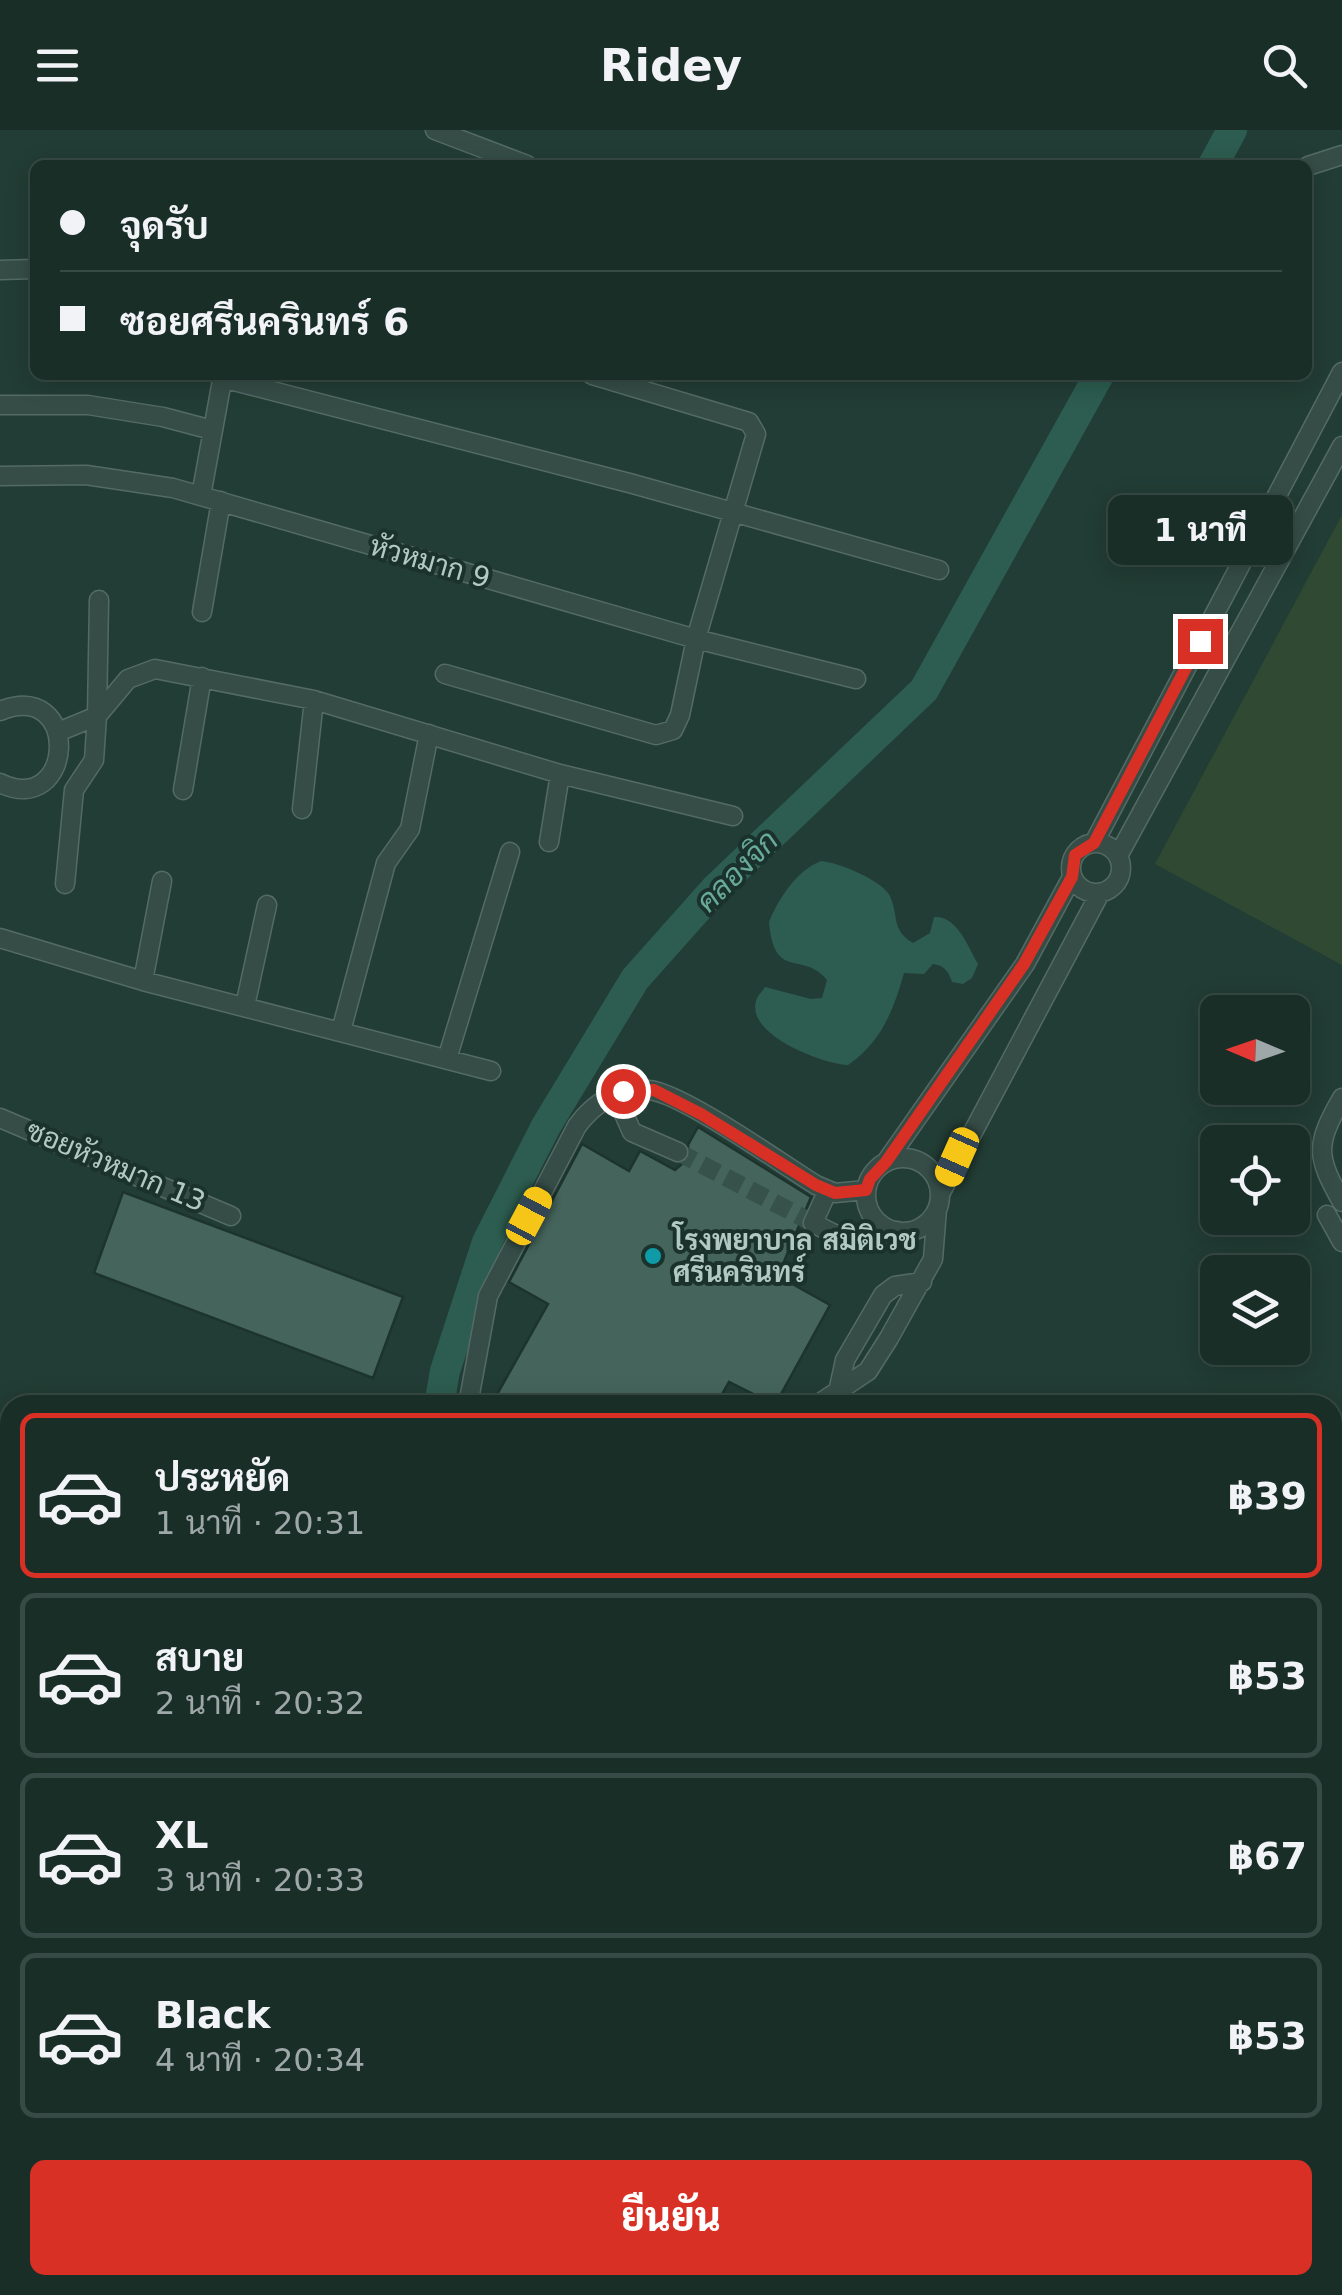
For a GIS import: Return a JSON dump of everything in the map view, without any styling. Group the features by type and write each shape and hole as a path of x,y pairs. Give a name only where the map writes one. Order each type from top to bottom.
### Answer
{"street":[{"path":"435,130 514,160"},
{"path":"1312,165 1342,155"},
{"path":"0,270 30,269"},
{"path":"897,1231 886,1228 870,1212 866,1190 870,1179 886,1162 1024,964 1072,877 1075,855 1094,843 1342,372"},
{"path":"201,496 222,380"},
{"path":"234,380 939,570"},
{"path":"445,674 656,735 673,730 756,434 748,422 609,380"},
{"path":"0,406 88,406 163,417 212,430"},
{"path":"1118,856 1342,446"},
{"name":"หัวหมาก 9","path":"0,476 86,476 173,488 696,639 856,679"},
{"path":"202,612 221,501"},
{"path":"64,884 74,790 94,760 99,600"},
{"path":"58,732 98,716 128,679 155,669 314,700 560,774 733,816"},
{"path":"183,790 202,677"},
{"path":"302,809 314,700"},
{"path":"0,711 25,706 49,718 58,732 60,757 46,780 21,788 0,783"},
{"path":"341,1032 386,863 410,829 430,734"},
{"path":"550,842 560,774"},
{"path":"828,1190 813,1223 856,1242 878,1242 897,1231 921,1227 939,1201 1100,894 1119,879 1118,856 1108,846 1094,843"},
{"path":"448,1059 510,852"},
{"path":"1072,877 1080,888 1100,894"},
{"path":"144,981 162,880"},
{"path":"245,1006 267,905"},
{"path":"0,938 144,981 491,1071"},
{"path":"470,1395 482,1318 496,1279 577,1126 590,1109 623,1091 654,1090 828,1190 850,1194 866,1190"},
{"path":"623,1091 624,1114 632,1132 678,1152"},
{"path":"1342,1098 1320,1144 1326,1174 1342,1202"},
{"name":"ซอยหัวหมาก 13","path":"0,1118 231,1216"},
{"path":"833,1395 868,1371 932,1260 939,1201 932,1170 910,1158 886,1162"},
{"path":"1326,1215 1342,1242"},
{"path":"838,1392 845,1360 883,1295 895,1286 922,1282"}],"shaded area":[{"path":"1342,515 1342,965 1155,864"},
{"path":"821,861 859,873 886,890 898,928 913,943 930,933 934,917 949,921 961,933 978,964 972,978 963,984 952,982 946,970 933,964 924,974 904,973 885,1024 848,1065 789,1045 774,1036 756,1013 757,999 765,987 811,999 822,998 827,980 818,971 783,959 772,940 769,922 790,886"}],"building":[{"name":"โรงพยาบาล สมิติเวช ศรีนครินทร์","path":"698,1127 811,1197 778,1276 830,1305 780,1395 755,1395 729,1382 722,1395 497,1395 548,1304 509,1282 582,1144 629,1171 640,1151 675,1170 689,1158 688,1145"},
{"path":"123,1192 403,1297 373,1378 94,1273"}],"waterway":[{"name":"คลองจิก","path":"1216,160 1232,130"},
{"name":"คลองจิก","path":"441,1395 487,1242 546,1126 635,979 716,888 924,690 1096,380"}],"tunnel":[{"path":"678,1152 813,1223"}],"place":[{"name":"โรงพยาบาล สมิติเวช ศรีนครินทร์","path":"653,1256"}],"route":[{"path":"623,1091 654,1090 835,1193 866,1190 876,1169 886,1162 936,1093 1024,964 1072,877 1075,855 1094,843 1200,641"}]}
